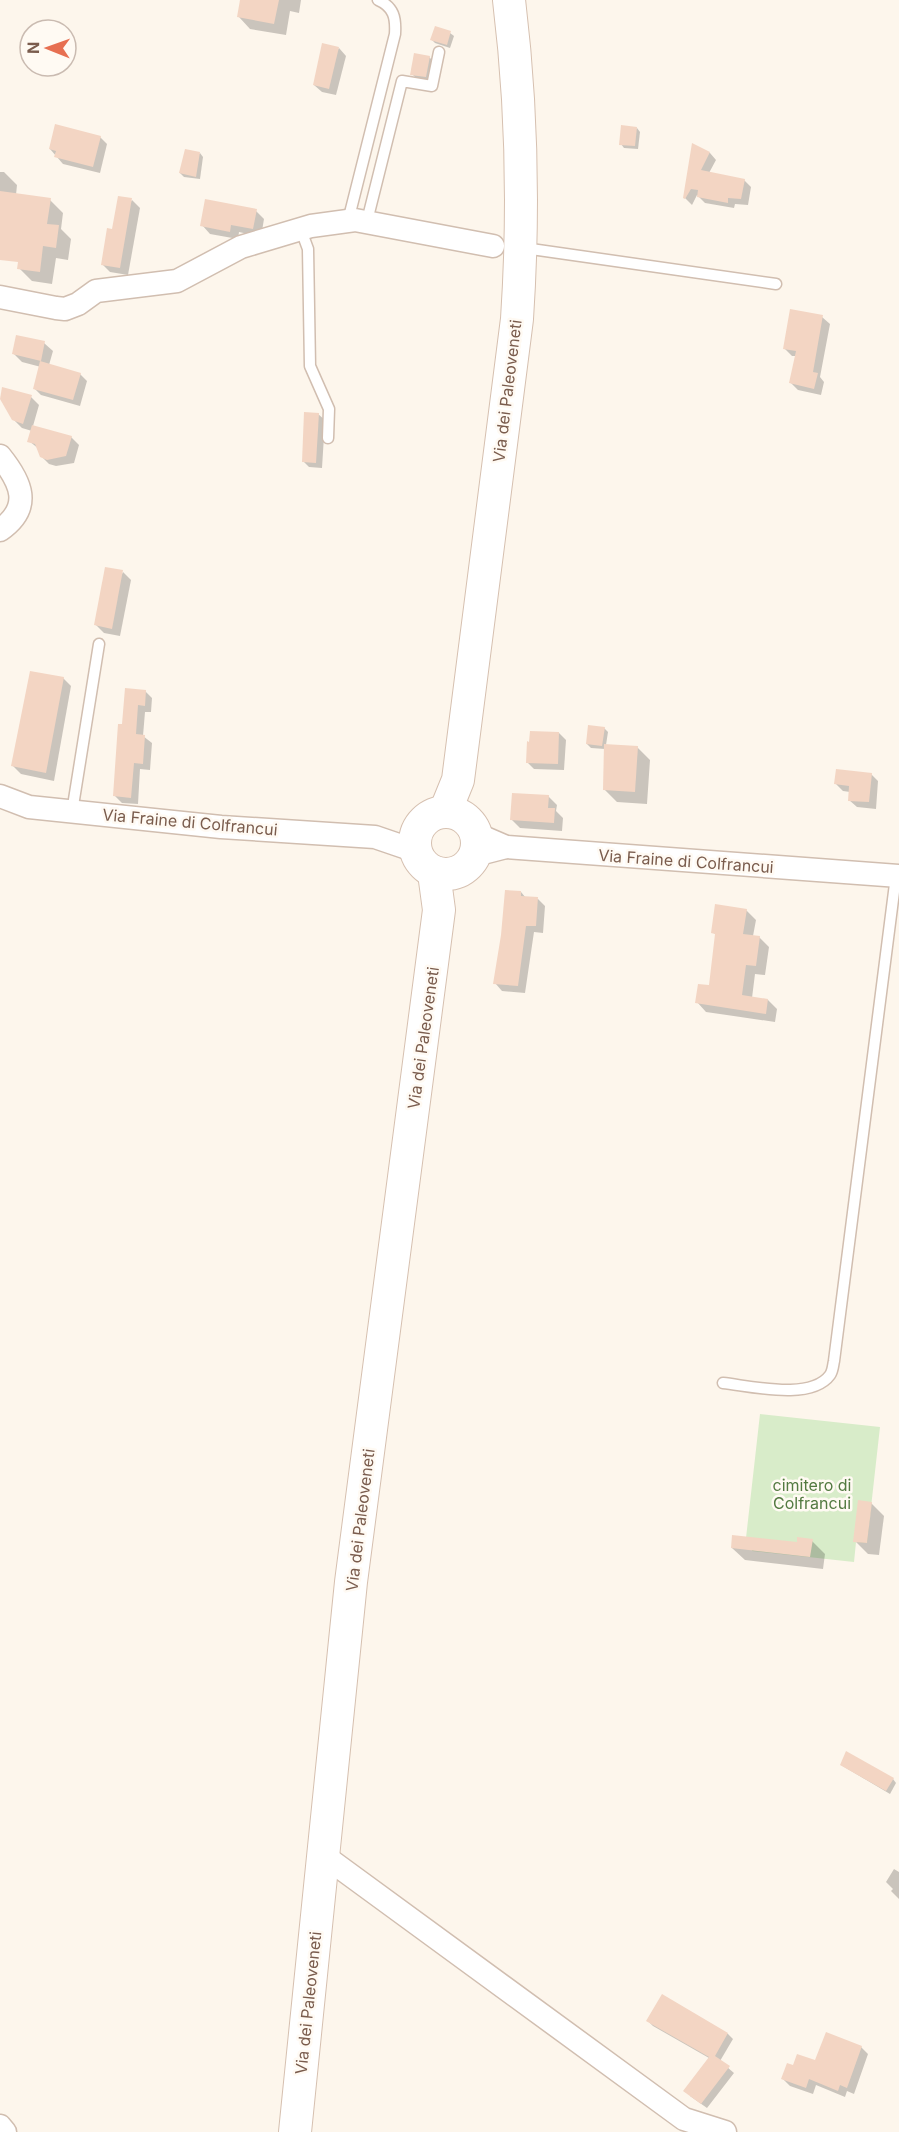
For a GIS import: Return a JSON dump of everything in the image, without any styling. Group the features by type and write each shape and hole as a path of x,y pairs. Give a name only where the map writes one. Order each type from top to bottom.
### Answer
{"main road":[{"name":"Via dei Paleoveneti","path":"295,2132 351,1582 517,319 507,247 519,114 509,0"}],"street":[{"path":"0,297 65,309 78,304 96,291 177,281 241,247 301,231 311,226 355,221 507,247"},
{"path":"0,456 14,473 21,494 16,516 0,530"},
{"name":"Via Fraine di Colfrancui","path":"0,796 29,807 221,827 897,876"},
{"path":"323,1856 684,2119 725,2132"},
{"path":"0,2126 5,2132"}],"lane":[{"path":"355,221 395,34 396,18 392,9 378,0"},
{"path":"355,221 369,213 402,81 432,86 439,52"},
{"path":"301,231 308,249 310,366 329,409 328,438"},
{"path":"507,247 776,284"},
{"path":"72,812 99,644"},
{"path":"723,1383 796,1390 822,1382 831,1374 897,876"}],"green space":[{"name":"cimitero di Colfrancui","path":"760,1414 880,1427 867,1543 856,1542 854,1562 752,1551 753,1539 746,1538"}],"building":[{"path":"240,0 279,0 274,24 237,17"},
{"path":"435,26 451,31 447,45 430,40"},
{"path":"322,43 339,47 329,89 313,85"},
{"path":"414,53 430,56 426,77 410,75"},
{"path":"55,124 101,136 93,167 54,157 56,151 49,149"},
{"path":"621,125 637,127 635,146 619,145"},
{"path":"692,143 710,152 701,170 745,179 741,199 728,198 728,203 697,197 698,190 691,189 685,199 683,198"},
{"path":"185,149 200,152 196,177 179,173"},
{"path":"0,191 51,198 47,224 59,225 56,248 43,246 40,272 17,269 18,262 0,260"},
{"path":"118,196 132,198 120,268 101,265 107,228 112,229"},
{"path":"205,199 257,209 253,229 231,225 230,232 200,226"},
{"path":"790,309 823,315 813,372 818,373 814,389 789,383 796,351 783,349"},
{"path":"16,335 45,341 41,361 12,354"},
{"path":"40,361 81,373 73,400 33,389"},
{"path":"2,387 32,395 23,424 12,420 0,399"},
{"path":"304,412 319,413 316,463 302,462"},
{"path":"32,425 72,436 66,456 47,460 40,457 35,444 27,442"},
{"path":"105,567 123,570 112,629 94,625"},
{"path":"30,671 64,677 46,773 11,766"},
{"path":"125,688 146,690 145,706 138,705 136,734 145,735 143,764 134,763 131,798 113,796 118,724 122,724"},
{"path":"588,725 605,727 602,746 586,744"},
{"path":"530,731 559,732 558,764 526,763"},
{"path":"604,744 638,746 635,792 603,790"},
{"path":"836,769 872,773 869,802 848,801 849,786 834,784"},
{"path":"512,793 549,795 548,808 555,808 554,823 510,820"},
{"path":"505,890 521,891 521,896 538,897 536,926 526,926 518,986 493,984"},
{"path":"715,904 747,909 743,934 760,936 756,966 746,965 742,995 768,999 766,1014 695,1003 698,984 709,985 715,934 711,933"},
{"path":"858,1500 872,1502 867,1543 853,1542"},
{"path":"732,1535 797,1542 797,1537 813,1539 810,1557 731,1548"},
{"path":"846,1751 894,1778 886,1791 840,1765"},
{"path":"662,1994 728,2033 715,2056 730,2066 701,2104 683,2091 709,2057 646,2021"},
{"path":"826,2032 862,2046 847,2088 840,2085 838,2091 809,2079 806,2088 781,2079 787,2063 793,2065 797,2054 815,2060"}]}
